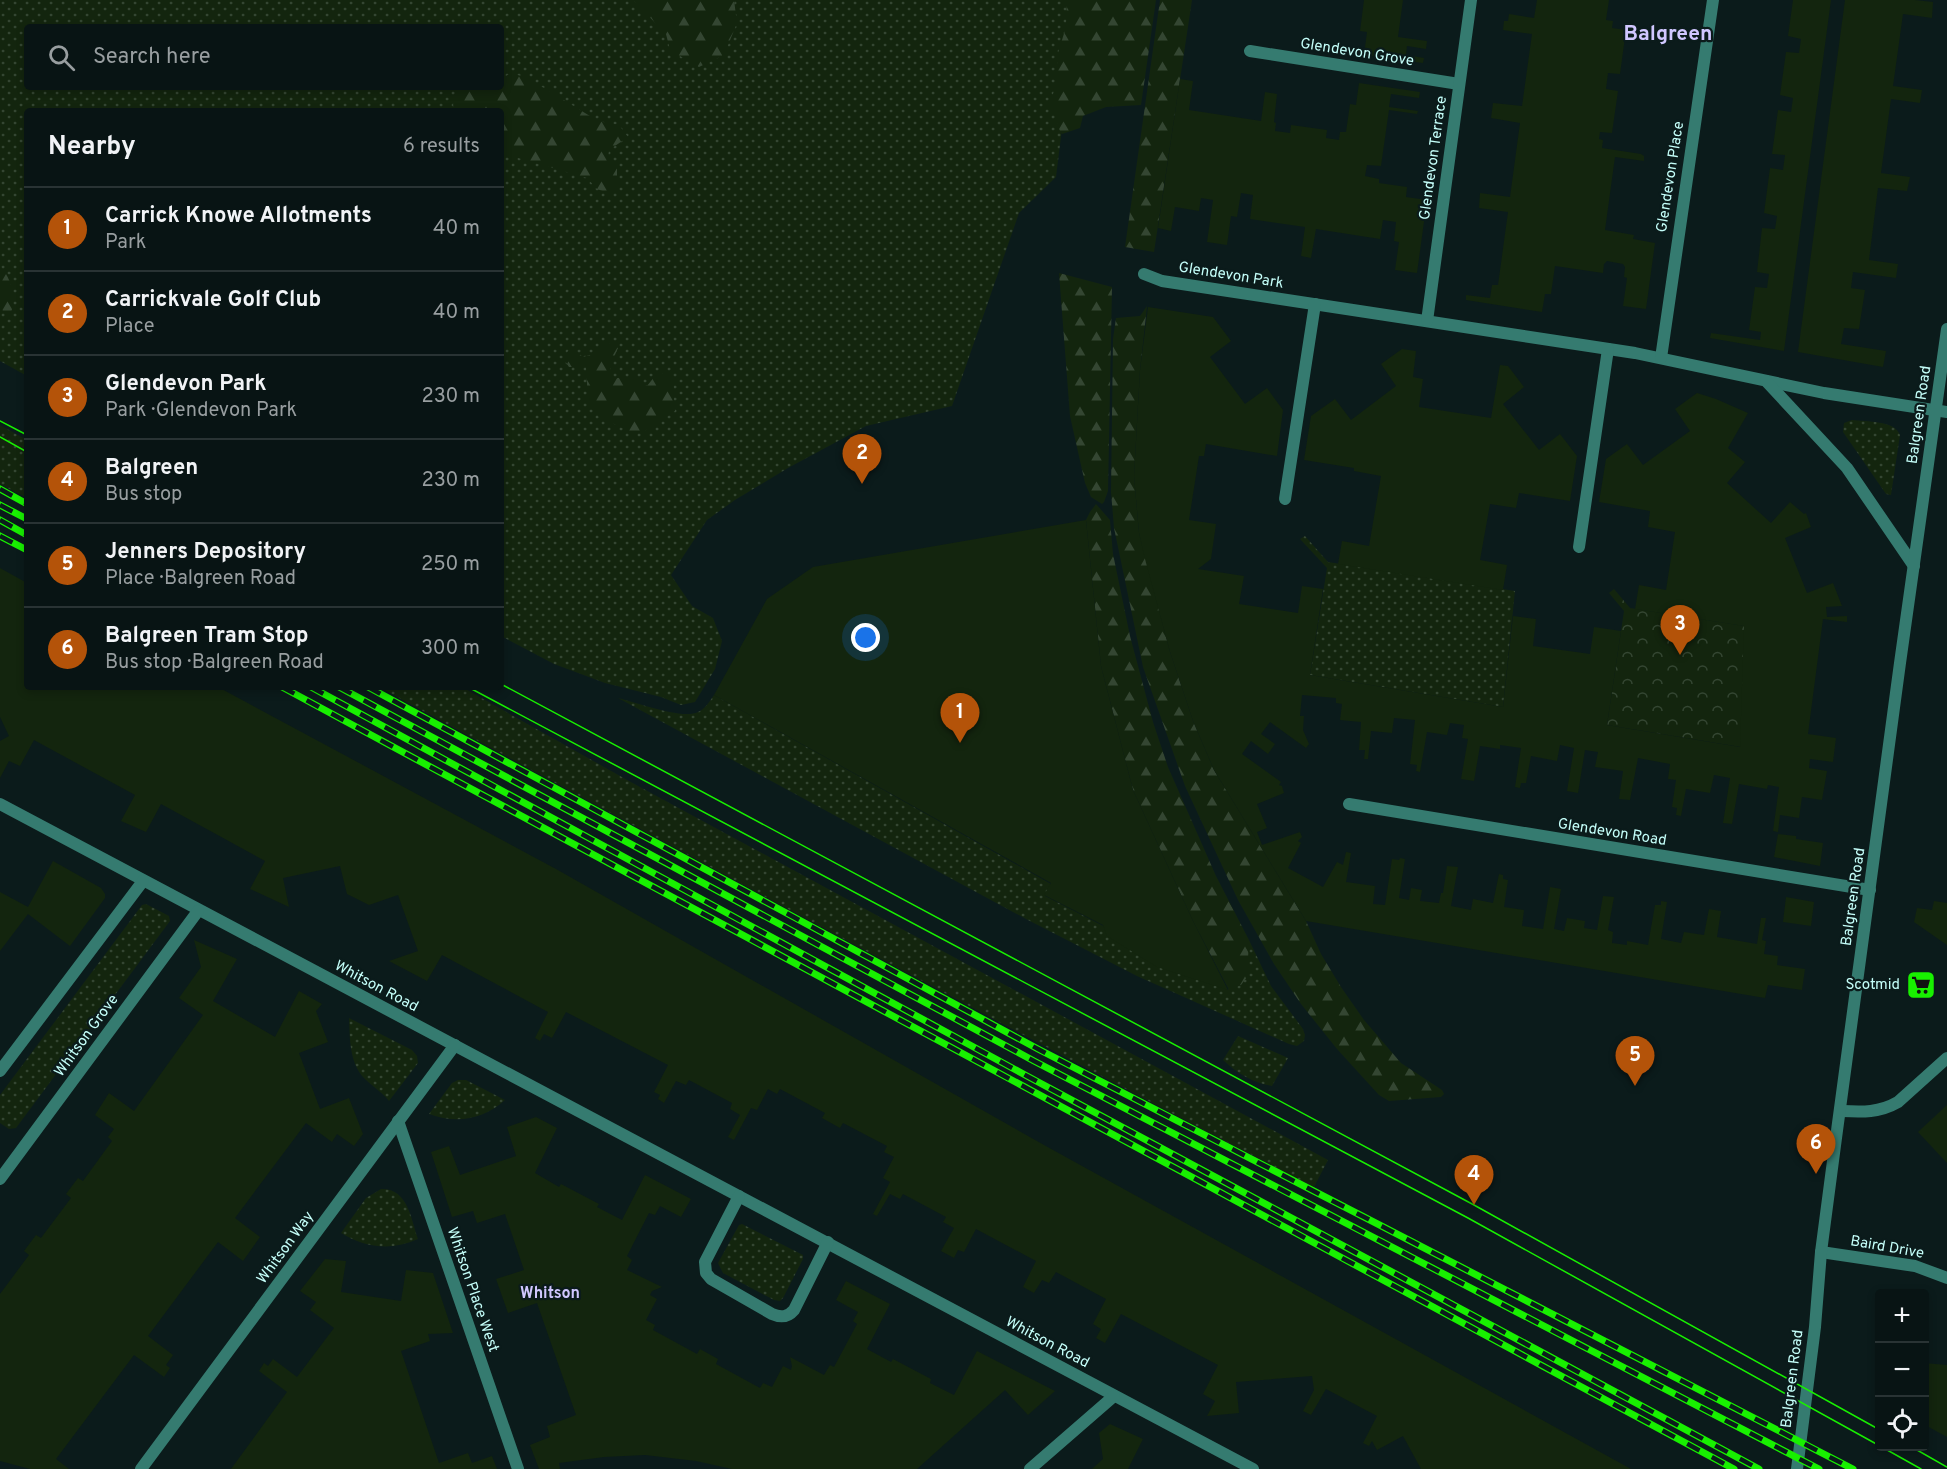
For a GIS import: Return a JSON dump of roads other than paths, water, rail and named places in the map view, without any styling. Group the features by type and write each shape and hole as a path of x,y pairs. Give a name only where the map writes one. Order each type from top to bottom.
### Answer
{"street":[{"name":"Glendevon Terrace","path":"1427,321 1471,0"},
{"name":"Glendevon Place","path":"1661,358 1713,0"},
{"name":"Glendevon Grove","path":"1250,51 1460,84"},
{"name":"Glendevon Park","path":"1144,274 1162,281 1661,358 1824,393 1941,412"},
{"path":"1285,499 1315,304"},
{"name":"Balgreen Road","path":"1797,1469 1815,1327 1821,1252 1900,663 1914,566 1941,412 1947,330"},
{"path":"1579,547 1608,349"},
{"path":"1765,380 1847,468 1914,566"},
{"name":"Whitson Road","path":"0,804 1253,1469"},
{"name":"Glendevon Road","path":"1349,804 1870,890"},
{"path":"0,1071 143,881"},
{"name":"Whitson Grove","path":"0,1179 198,911"},
{"name":"Whitson Way","path":"141,1469 455,1045"},
{"path":"1840,1111 1878,1111 1889,1107 1898,1102 1947,1058"},
{"name":"Whitson Place West","path":"398,1121 518,1469"},
{"path":"739,1196 705,1262 706,1274 772,1314 781,1317 794,1310 828,1242"},
{"name":"Baird Drive","path":"1821,1252 1915,1266 1947,1278"},
{"path":"1030,1469 1114,1396"}],"tram line":[{"path":"0,421 24,433"},
{"path":"0,437 24,450"},
{"path":"504,686 1474,1205 1875,1427"},
{"path":"474,690 1468,1218 1875,1443"},
{"path":"1889,1451 1921,1469"},
{"path":"1919,1451 1947,1467"}],"railway":[{"path":"0,489 24,502"},
{"path":"0,505 24,517"},
{"path":"0,520 24,533"},
{"path":"0,536 24,548"},
{"path":"288,690 1734,1469"},
{"path":"317,690 1027,1076 1759,1469"},
{"path":"345,690 1034,1061 1819,1469"},
{"path":"374,690 1038,1049 1853,1469"}],"place":[{"name":"Carrickvale Golf Club","path":"862,484"},
{"name":"Glendevon Park","path":"1680,655"},
{"name":"Carrick Knowe Allotments","path":"960,743"},
{"name":"Scotmid","path":"1921,985"},
{"name":"Jenners Depository","path":"1635,1086"},
{"name":"Balgreen Tram Stop","path":"1816,1174"},
{"name":"Balgreen","path":"1474,1205"}],"district":[{"name":"Balgreen","path":"1668,34"},
{"name":"Whitson","path":"550,1294"}]}
